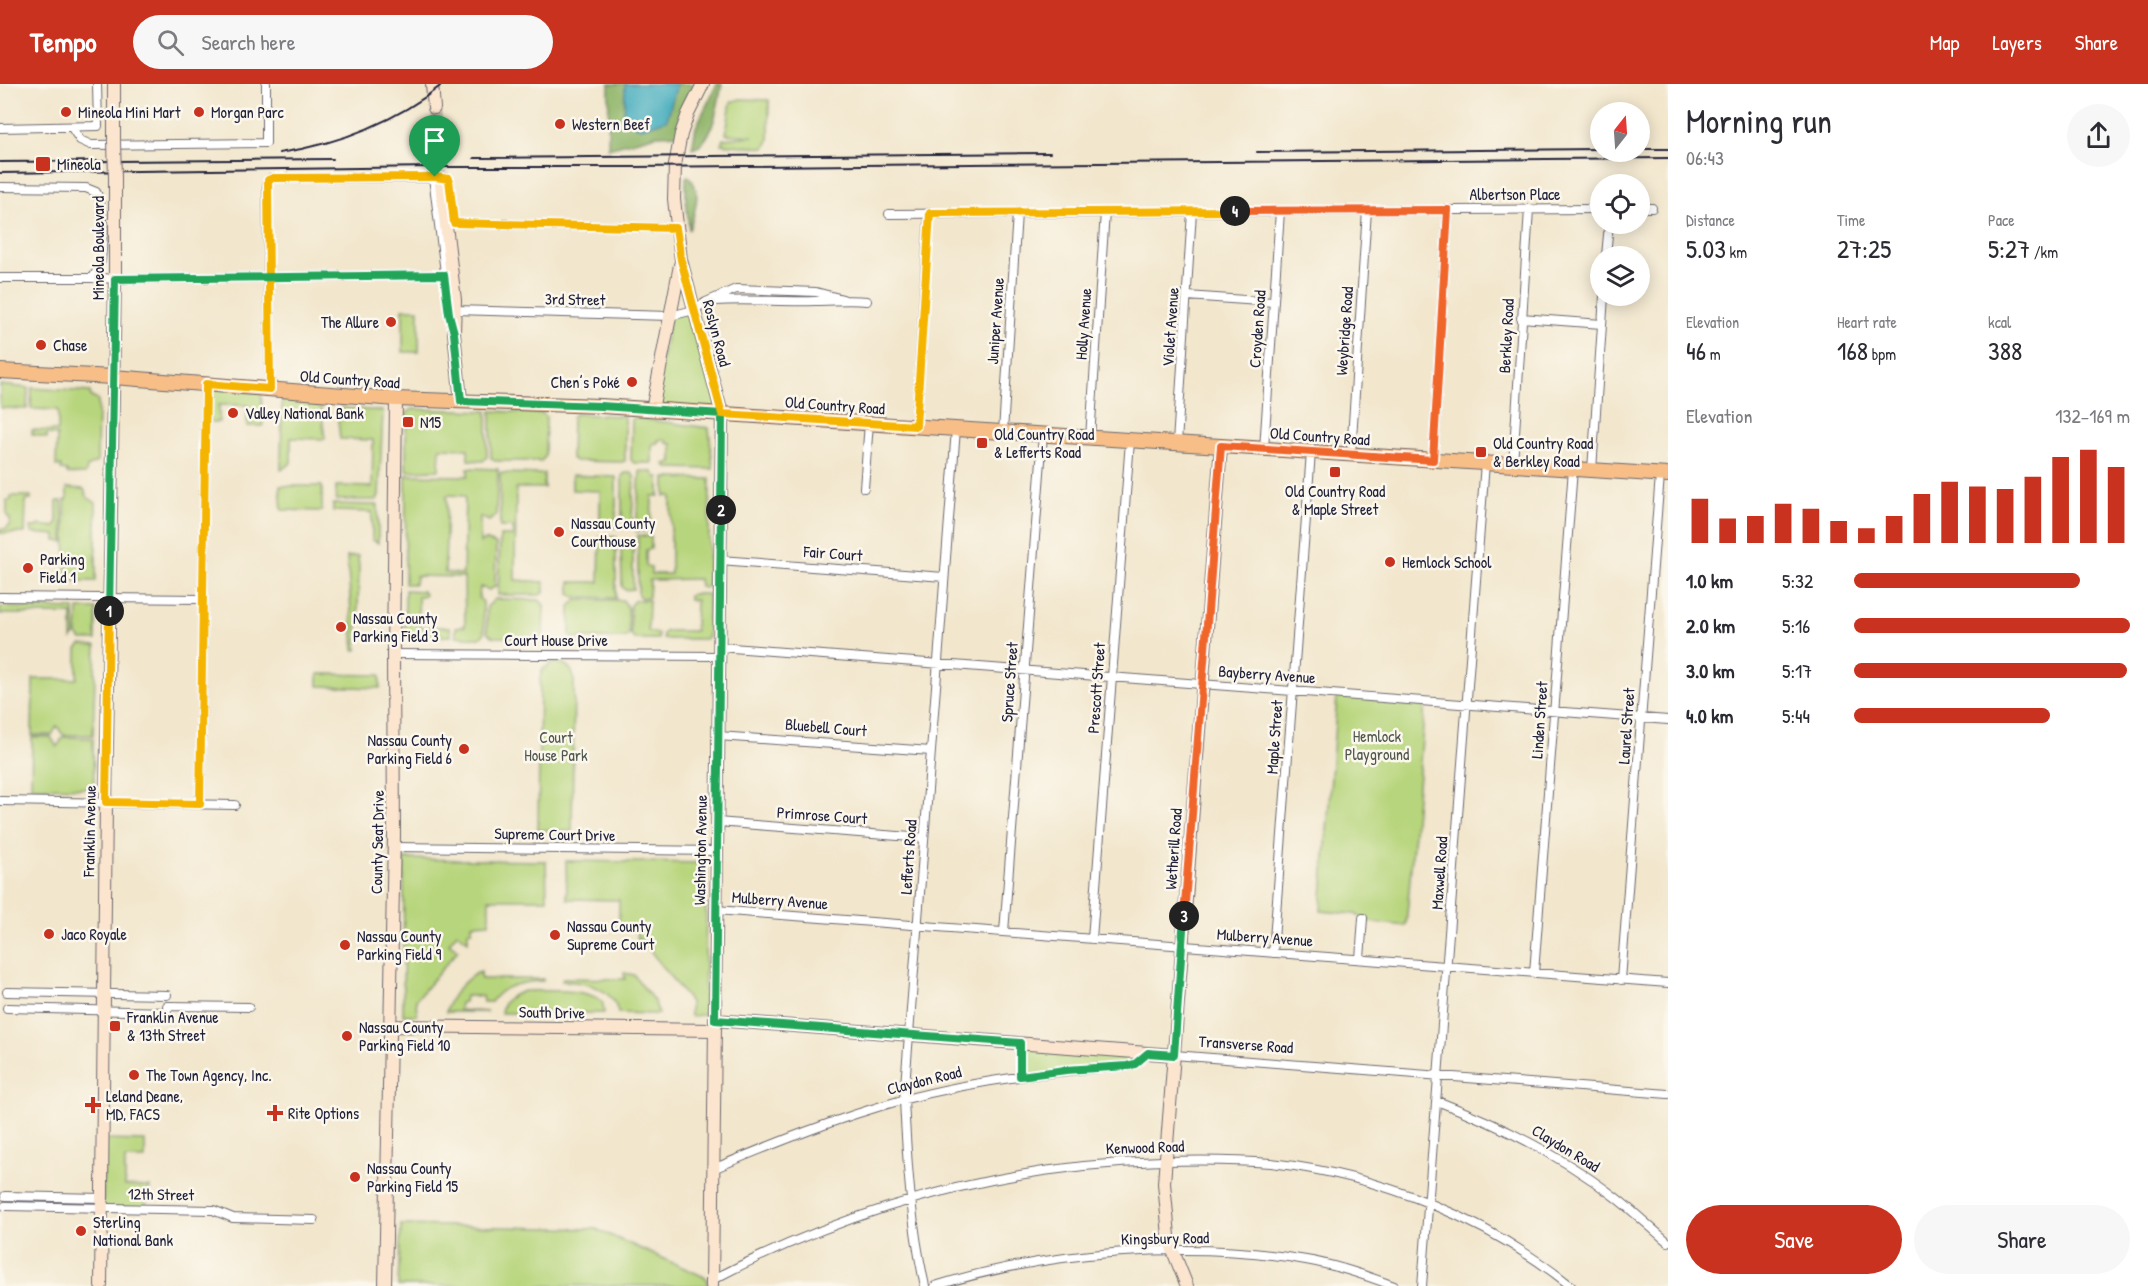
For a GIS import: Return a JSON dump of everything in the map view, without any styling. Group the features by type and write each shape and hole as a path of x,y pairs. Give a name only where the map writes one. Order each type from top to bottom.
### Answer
{"main road":[{"name":"Mineola Boulevard","path":"113,377 114,84"},
{"path":"432,84 434,108"},
{"name":"Roslyn Road","path":"703,84 684,123 678,149 674,183 676,228 681,260 722,414"},
{"path":"437,180 455,310 454,333 461,401"},
{"name":"Roslyn Road","path":"652,410 681,260"},
{"name":"Old Country Road","path":"0,371 113,377 396,399 722,414 1664,475"},
{"name":"Franklin Avenue","path":"101,1286 113,377"},
{"name":"County Seat Drive","path":"385,1286 394,847 393,654 396,399"},
{"name":"Washington Avenue","path":"712,1283 722,414"},
{"name":"Wetherill Road","path":"1187,1286 1173,1251 1165,1206 1164,1183 1221,446"},
{"name":"South Drive","path":"389,1026 715,1025"},
{"name":"Transverse Road","path":"715,1025 909,1035 1174,1055"}],"street":[{"path":"0,128 98,126 97,84"},
{"path":"72,128 80,140 88,145 266,143 266,84"},
{"path":"270,389 267,187 269,179 437,180 446,177 449,179 454,223 676,228"},
{"path":"437,180 444,275 454,333"},
{"path":"0,187 86,188 96,192 100,201 101,256 93,278"},
{"name":"Albertson Place","path":"890,214 1590,208"},
{"name":"Berkley Road","path":"1513,465 1529,209"},
{"name":"Weybridge Road","path":"1352,454 1367,210"},
{"path":"1433,460 1448,210"},
{"name":"Croyden Road","path":"1264,449 1280,211"},
{"name":"Holly Avenue","path":"1090,438 1105,212"},
{"name":"Violet Avenue","path":"1177,443 1192,212"},
{"path":"916,426 930,213"},
{"name":"Juniper Avenue","path":"1002,432 1017,213"},
{"path":"0,278 444,275"},
{"path":"1187,296 1274,302"},
{"name":"3rd Street","path":"455,310 670,316 694,310 706,302 738,299 867,301"},
{"path":"1592,470 1603,306"},
{"path":"1521,318 1602,324"},
{"path":"200,804 206,384"},
{"path":"864,488 869,423"},
{"name":"Lefferts Road","path":"925,1286 913,1220 904,1099 956,429"},
{"name":"Spruce Street","path":"1004,932 1043,435"},
{"name":"Prescott Street","path":"1092,939 1130,441"},
{"name":"Maple Street","path":"1273,953 1311,452"},
{"name":"Maxwell Road","path":"1422,1286 1485,463"},
{"name":"Linden Street","path":"1534,973 1573,469"},
{"name":"Laurel Street","path":"1621,980 1641,718 1664,475"},
{"name":"Fair Court","path":"720,560 944,577"},
{"path":"0,597 203,599"},
{"name":"Court House Drive","path":"393,654 719,652"},
{"name":"Bayberry Avenue","path":"719,652 937,664 1668,720"},
{"name":"Bluebell Court","path":"718,736 931,751"},
{"path":"0,801 236,805"},
{"name":"Primrose Court","path":"717,822 924,837"},
{"name":"Supreme Court Drive","path":"394,847 717,851"},
{"name":"Mulberry Avenue","path":"716,910 1668,983"},
{"path":"1360,959 1363,918"},
{"path":"7,992 167,996"},
{"path":"7,1008 104,1010 249,1007"},
{"path":"1020,1043 1020,1076"},
{"name":"Claydon Road","path":"713,1169 810,1129 904,1099 965,1085 1020,1076 1127,1066 1135,1064 1148,1053"},
{"name":"Transverse Road","path":"1174,1055 1668,1094"},
{"name":"Claydon Road","path":"1437,1101 1494,1124 1545,1151 1615,1197 1668,1242"},
{"name":"Kenwood Road","path":"712,1283 805,1235 868,1212 984,1180 1053,1168 1126,1162 1244,1161 1307,1168 1362,1180 1429,1203 1487,1229 1571,1286"},
{"name":"12th Street","path":"5,1196 213,1210 233,1218 314,1220"},
{"name":"12th Street","path":"5,1206 103,1203"},
{"name":"Kingsbury Road","path":"935,1286 980,1274 1053,1260 1118,1253 1173,1251 1252,1253 1309,1260 1394,1286"}],"green space":[{"path":"609,84 703,84 681,134 657,135 608,148"},
{"path":"717,84 722,84 713,124 705,140 692,148 696,127"},
{"path":"740,99 769,100 769,140 765,148 721,144 723,139 753,136 726,134 731,102"},
{"path":"688,176 696,188 697,195 689,230 686,199 686,177"},
{"path":"403,309 419,309 419,352 403,352"},
{"path":"694,310 722,414 652,410 670,316"},
{"path":"206,384 261,389 263,426 247,426 247,405 219,405 219,422 206,422"},
{"path":"0,385 28,388 27,409 0,408"},
{"path":"32,388 90,392 91,397 98,400 97,462 88,466 85,474 67,474 67,471 61,470 61,466 56,466 57,435 47,434 47,438 32,434 32,430 58,431 58,410 31,409"},
{"path":"282,400 314,401 321,408 325,439 291,438 291,463 281,470"},
{"path":"337,409 383,411 377,500 336,500 336,486 372,487 373,440 340,439"},
{"path":"413,409 487,411 487,457 483,461 468,460 468,449 440,448 439,470 406,471 406,419 407,413"},
{"path":"491,411 543,413 546,417 545,457 541,461 495,461 491,458"},
{"path":"575,414 625,416 625,461 576,461 571,458 572,417"},
{"path":"632,419 709,428 713,469 667,468 665,464 672,462 672,444 666,443 666,440 658,440 658,443 652,444 652,463 634,463 631,460"},
{"path":"468,468 498,469 496,516 489,521 480,517 480,543 485,540 496,544 495,587 489,590 480,587 479,598 483,602 484,634 480,638 456,636 456,627 465,626 464,577 416,576 415,584 405,584 406,475 468,476","holes":["447,495 465,496 463,574 445,573"]},
{"path":"640,471 653,472 655,477 659,477 659,496 652,496 651,531 636,531"},
{"path":"500,473 544,474 544,488 516,488 515,580 544,582 544,592 540,595 498,595 500,536 513,536 513,527 500,527"},
{"path":"625,473 631,473 634,476 630,523 625,522 622,518 622,476"},
{"path":"572,475 616,477 616,527 600,528 600,491 572,490"},
{"path":"665,478 710,479 708,587 700,586 699,579 650,580 649,597 641,598 638,595 638,535 651,537 651,549 646,550 646,566 651,567 651,574 671,574 671,496 665,496"},
{"path":"280,486 322,486 322,511 282,510"},
{"path":"67,488 84,489 87,497 96,503 96,581 66,581 65,500 67,500"},
{"path":"11,496 31,496 31,500 26,500 25,533 0,533 0,529 6,529 10,524 7,516 7,500 11,500"},
{"path":"57,501 62,501 64,542 56,541 56,535 31,533 31,527 38,527 38,525 55,527"},
{"path":"333,504 378,505 378,543 372,540 372,512 333,511"},
{"path":"600,536 616,537 616,598 575,597 570,594 570,582 599,582"},
{"path":"630,543 633,546 633,589 625,590 622,587 621,545"},
{"path":"358,556 357,650 354,650 347,557"},
{"path":"405,590 423,591 425,595 418,597 419,627 450,627 451,636 410,637 405,634"},
{"path":"692,594 708,594 708,637 705,639 663,639 666,631 695,631 696,600 689,600"},
{"path":"495,599 539,600 544,605 543,634 540,638 493,637 487,632 487,607"},
{"path":"577,600 623,600 628,608 629,635 624,638 574,638 570,635 570,606"},
{"path":"635,600 649,600 648,631 658,634 658,639 635,639 631,636 630,605"},
{"path":"0,607 74,609 75,635 72,639 72,614 0,614"},
{"path":"78,609 96,609 96,640 81,640 77,635"},
{"path":"81,645 96,646 93,735 63,735 57,726 52,735 32,735 33,679 77,679 77,649"},
{"name":"Court House Park","path":"552,663 567,666 574,679 572,831 538,830 540,678 542,670"},
{"path":"318,674 380,675 380,688 318,686"},
{"name":"Hemlock Playground","path":"1337,696 1425,704 1406,926 1370,922 1355,914 1321,911"},
{"path":"32,737 51,737 57,747 63,737 93,738 94,788 31,787"},
{"path":"404,859 546,861 547,899 489,899 489,923 472,924 472,931 468,931 468,941 457,933 449,943 458,950 416,1000 417,1015 403,1015"},
{"path":"566,861 707,863 704,1015 690,1016 690,1002 641,939 638,941 636,927 619,927 619,900 567,899"},
{"path":"481,972 481,979 543,979 543,981 521,983 507,988 491,1002 483,1002 482,996 465,996 464,1002 460,1003 459,1010 487,1012 446,1012 450,1000 459,988"},
{"path":"624,973 634,975 654,1001 659,1014 618,1013 610,997 597,988 562,981 563,978 625,979"},
{"path":"524,991 579,992 598,999 603,1004 604,1013 501,1013 506,1001"},
{"path":"1020,1044 1148,1054 1135,1064 1020,1076"},
{"path":"103,1140 145,1141 145,1159 125,1159 125,1186 150,1187 145,1209 103,1208"},
{"path":"401,1225 596,1229 707,1278 707,1286 398,1286"}],"water":[{"path":"625,84 677,84 667,120 641,128 624,121"}],"tunnel":[{"path":"434,108 438,151"},
{"path":"439,154 441,184"}],"railway":[{"path":"279,153 323,144 365,129 405,110 443,84"},
{"path":"1257,152 1590,149"},
{"path":"1650,149 1668,149"},
{"path":"474,158 1050,153"},
{"path":"0,173 434,167 1668,158"},
{"path":"0,162 333,159"}],"place":[{"name":"Mineola Mini Mart","path":"66,112"},
{"name":"Morgan Parc","path":"199,112"},
{"name":"Western Beef","path":"560,124"},
{"name":"Mineola","path":"43,164"},
{"name":"The Allure","path":"391,322"},
{"name":"Chase","path":"41,345"},
{"name":"Chen’s Poké","path":"632,382"},
{"name":"Valley National Bank","path":"233,413"},
{"name":"N15","path":"408,422"},
{"name":"Old Country Road & Lefferts Road","path":"982,443"},
{"name":"Old Country Road & Berkley Road","path":"1481,452"},
{"name":"Old Country Road & Maple Street","path":"1335,472"},
{"name":"Nassau County Courthouse","path":"559,532"},
{"name":"Hemlock School","path":"1390,562"},
{"name":"Parking Field 1","path":"28,568"},
{"name":"Nassau County Parking Field 3","path":"341,627"},
{"name":"Nassau County Parking Field 6","path":"464,749"},
{"name":"Jaco Royale","path":"49,934"},
{"name":"Nassau County Supreme Court","path":"555,935"},
{"name":"Nassau County Parking Field 9","path":"345,945"},
{"name":"Franklin Avenue & 13th Street","path":"115,1026"},
{"name":"Nassau County Parking Field 10","path":"347,1036"},
{"name":"The Town Agency, Inc.","path":"134,1075"},
{"name":"Leland Deane, MD, FACS","path":"93,1105"},
{"name":"Rite Options","path":"275,1113"},
{"name":"Nassau County Parking Field 15","path":"355,1177"},
{"name":"Sterling National Bank","path":"81,1231"}],"route":[{"path":"435,177 270,178 268,180 267,187 268,277 270,389 206,384 200,804 106,802 115,279 268,277 368,275 444,275 454,333 461,401 601,406 722,414 715,1020 1020,1043 1020,1076 1127,1066 1135,1064 1148,1053 1174,1055 1221,446 1433,460 1448,210 930,213 916,426 722,414 681,260 676,228 454,223 449,179 435,177"}]}
